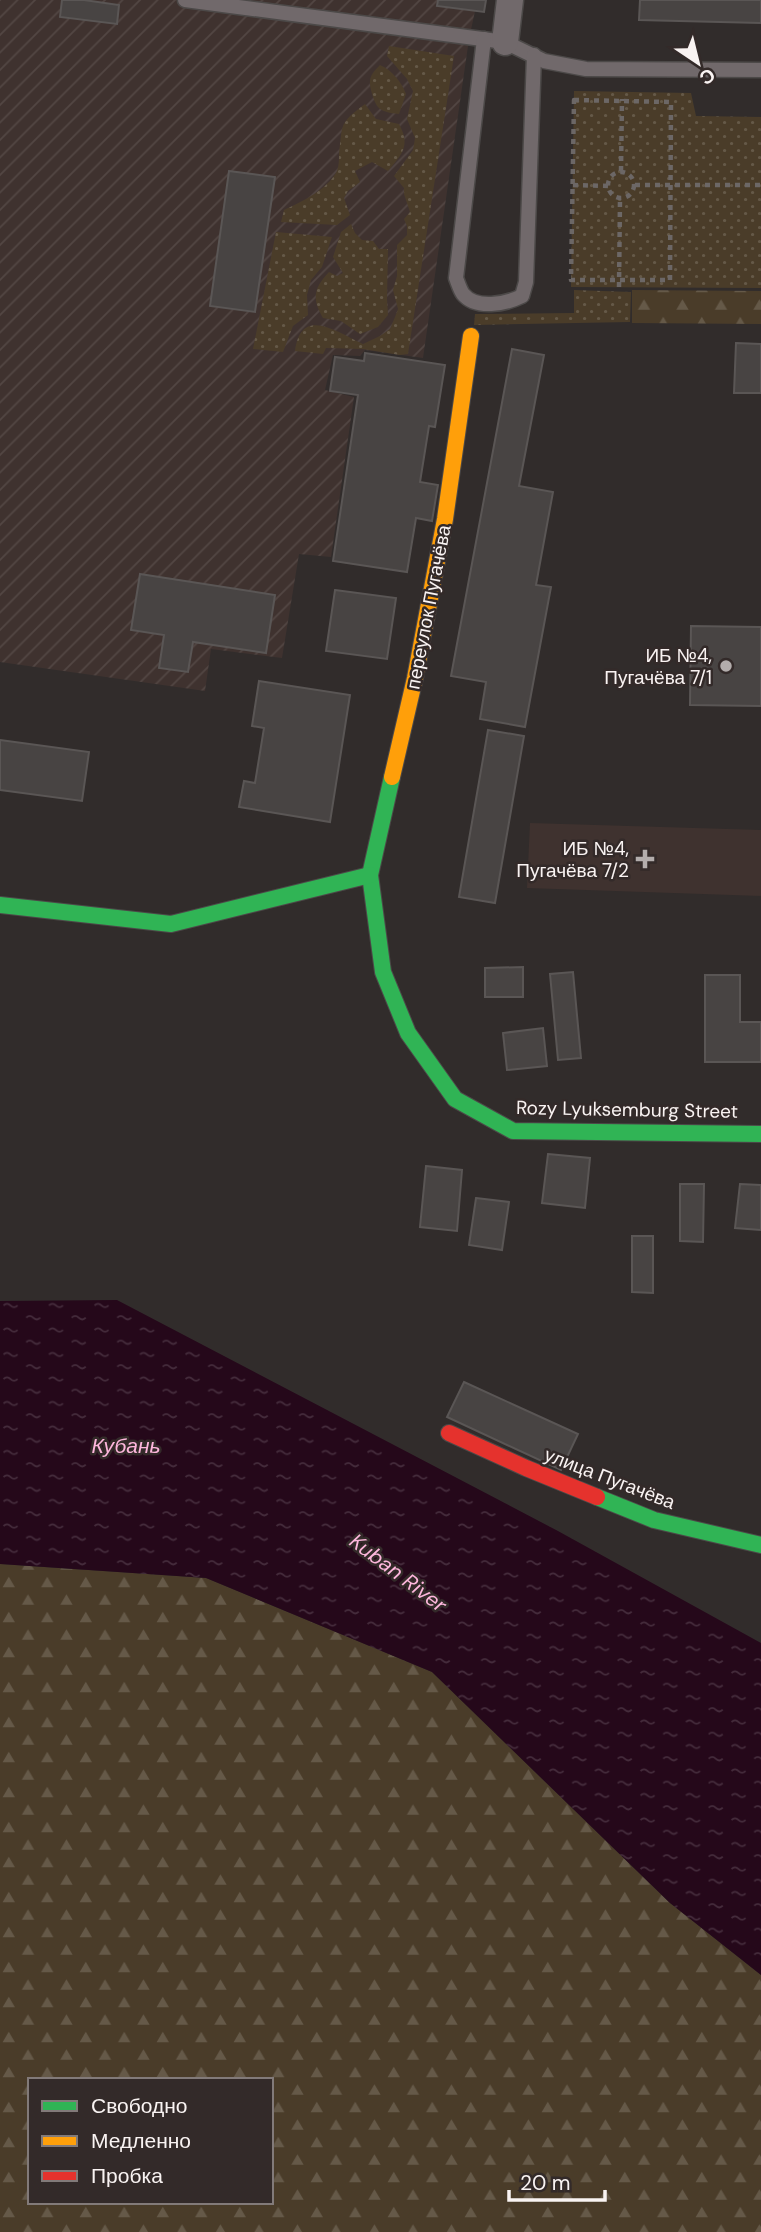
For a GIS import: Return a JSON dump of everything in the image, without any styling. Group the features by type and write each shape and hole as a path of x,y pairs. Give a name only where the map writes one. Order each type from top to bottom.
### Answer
{"street":[{"path":"494,40 510,0"},
{"name":"переулок Пугачёва","path":"408,1033 383,972 370,875 415,678 445,519 471,336"},
{"path":"0,905 171,924 370,875"},
{"name":"Rozy Lyuksemburg Street","path":"408,1033 455,1099 513,1131 761,1134"},
{"name":"улица Пугачёва","path":"449,1433 526,1468 654,1520 761,1545"}],"lane":[{"path":"185,0 494,40 544,61 586,69 761,70"},
{"path":"494,40 456,278 464,295 477,303 508,303 522,296 526,282 534,55"}],"path":[{"path":"621,172 622,92"},
{"path":"574,100 622,101 671,102 670,280 571,279 574,100"},
{"path":"621,172 632,177 635,185 629,197 620,199 612,195 608,186 612,175 621,172"},
{"path":"573,185 608,186"},
{"path":"635,185 761,185"},
{"path":"619,287 620,199"}],"shaded area":[{"path":"0,0 486,0 484,12 475,11 469,39 423,358 365,350 360,356 333,355 325,390 354,397 331,557 299,554 282,658 211,649 205,691 0,662"},
{"name":"ИБ №4, Пугачёва 7/2","path":"530,823 761,830 761,896 527,888"}],"green space":[{"path":"389,46 454,56 408,354 326,348 323,354 295,351 304,329 312,325 332,329 363,344 390,329 398,309 393,290 397,276 397,245 407,235 404,219 410,212 404,188 394,176 413,150 415,138 407,119 413,91 407,79 387,56"},
{"path":"380,65 396,77 406,94 399,114 383,111 375,101 370,79"},
{"path":"574,91 691,93 696,116 761,117 761,288 571,287"},
{"path":"365,104 376,119 399,124 404,144 397,160 388,171 372,162 355,171 360,182 348,191 344,198 350,215 337,225 281,222 284,210 314,194 333,178 338,167 343,125"},
{"path":"351,224 362,240 373,241 379,249 388,249 388,315 378,327 360,334 341,321 323,318 316,300 317,289 329,272 337,276 343,273 333,257 341,232"},
{"path":"276,232 332,237 322,267 311,280 307,295 308,315 293,326 283,352 253,349"},
{"path":"574,290 631,292 630,322 474,325 475,314 574,313"},
{"path":"632,290 761,291 761,324 632,323"},
{"path":"0,1564 206,1578 432,1672 670,1903 761,1975 761,2232 0,2232"}],"water":[{"name":"Кубань","path":"117,1300 558,1531 761,1643 761,1975 670,1903 432,1672 206,1578 0,1564 0,1301"}],"building":[{"path":"62,0 119,5 117,24 60,17"},
{"path":"438,0 486,0 484,12 437,6"},
{"path":"640,0 761,0 761,23 639,20"},
{"path":"229,171 275,177 255,312 210,306"},
{"path":"736,343 761,344 761,393 734,393"},
{"path":"512,349 544,355 519,486 553,492 536,585 551,587 525,727 480,719 486,682 451,676"},
{"path":"365,353 445,365 435,427 429,426 420,482 438,485 432,521 416,518 407,572 333,561 358,395 330,391 335,357 364,361"},
{"path":"140,574 275,595 266,653 193,642 188,672 159,668 164,635 131,630"},
{"path":"335,590 396,598 387,659 326,651"},
{"name":"ИБ №4, Пугачёва 7/1","path":"691,626 761,627 761,706 690,705"},
{"path":"259,681 350,695 330,822 239,807 244,781 255,783 264,728 252,726"},
{"path":"488,730 524,736 495,903 459,897"},
{"path":"0,740 89,752 82,801 0,790"},
{"path":"523,967 523,997 485,997 485,968"},
{"path":"573,972 581,1058 558,1060 550,974"},
{"path":"705,975 740,975 740,1022 761,1022 761,1062 705,1062"},
{"path":"543,1028 547,1066 507,1070 503,1033"},
{"path":"548,1154 590,1158 585,1208 542,1203"},
{"path":"426,1166 462,1170 457,1231 420,1227"},
{"path":"680,1184 704,1184 703,1242 680,1241"},
{"path":"740,1184 761,1185 761,1230 735,1228"},
{"path":"476,1198 509,1202 502,1250 469,1245"},
{"path":"632,1236 653,1236 653,1293 632,1292"},
{"path":"464,1382 578,1434 561,1470 447,1417"}],"traffic: fast":[{"path":"392,777 370,875 383,972 408,1033 455,1099 513,1131 761,1134"},
{"path":"0,905 171,924 370,875"},
{"path":"597,1497 654,1520 761,1545"}],"traffic: slow":[{"path":"392,777 415,678 445,519 471,336"}],"traffic: jam":[{"path":"449,1433 597,1497"}],"place":[{"name":"ИБ №4, Пугачёва 7/1","path":"726,666"},
{"name":"ИБ №4, Пугачёва 7/2","path":"645,859"}],"water label":[{"name":"Kuban River","path":"398,1573"}]}
